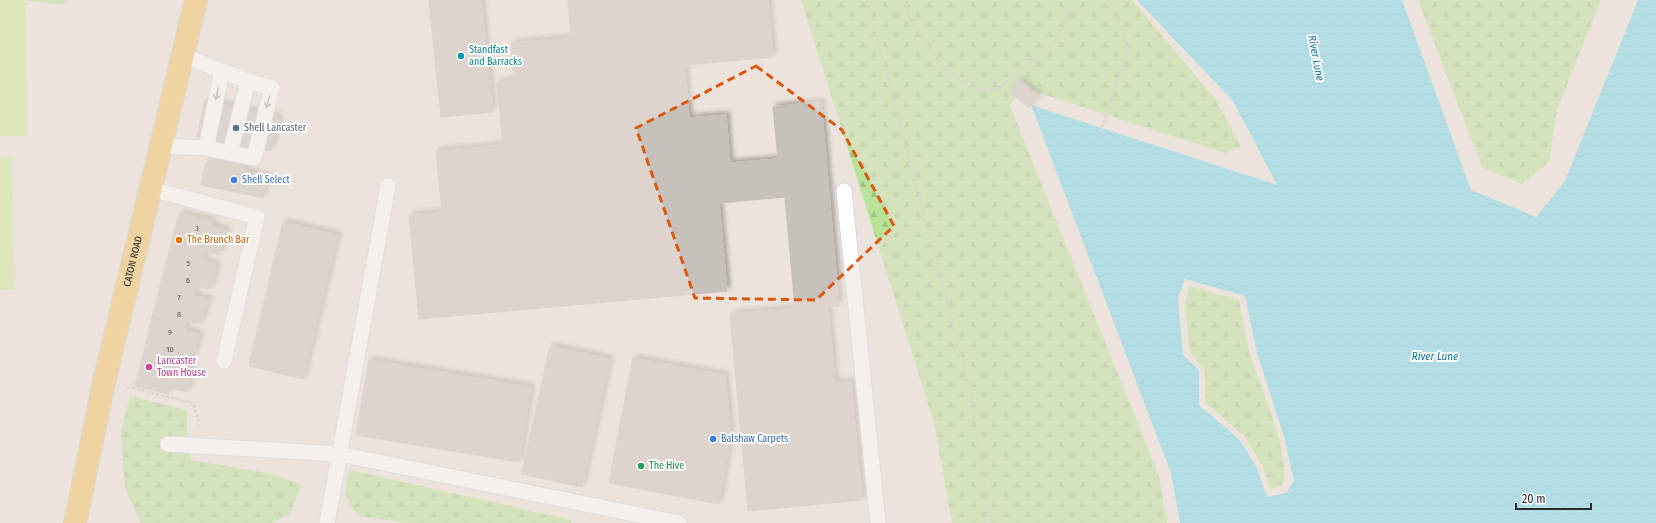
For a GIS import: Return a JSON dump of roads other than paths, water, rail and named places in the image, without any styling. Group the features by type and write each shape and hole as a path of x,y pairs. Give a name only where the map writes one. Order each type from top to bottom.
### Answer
{"main road":[{"name":"CATON ROAD","path":"75,523 105,382 196,0"}],"lane":[{"path":"161,146 206,148 254,158 272,88 248,81 182,55"},
{"path":"206,148 222,71"},
{"path":"230,153 248,81"},
{"path":"327,523 388,186"},
{"path":"151,189 257,217 224,361"},
{"path":"844,191 878,523"},
{"path":"168,444 339,454 679,523"}],"water":[{"name":"River Lune","path":"1137,0 1402,0 1471,190 1536,217 1565,181 1638,0 1656,0 1656,523 1180,523 1171,473 1031,105 1277,185 1233,101","holes":["1185,279 1245,296 1257,353 1284,437 1294,481 1286,493 1267,497 1256,466 1240,440 1199,405 1199,370 1183,355 1178,298"]}],"place":[{"name":"Standfast and Barracks","path":"461,56"},
{"name":"Shell Lancaster","path":"236,128"},
{"name":"Shell Select","path":"234,180"},
{"name":"The Brunch Bar","path":"179,240"},
{"name":"Lancaster Town House","path":"149,367"},
{"name":"Balshaw Carpets","path":"713,439"},
{"name":"The Hive","path":"641,466"}]}
